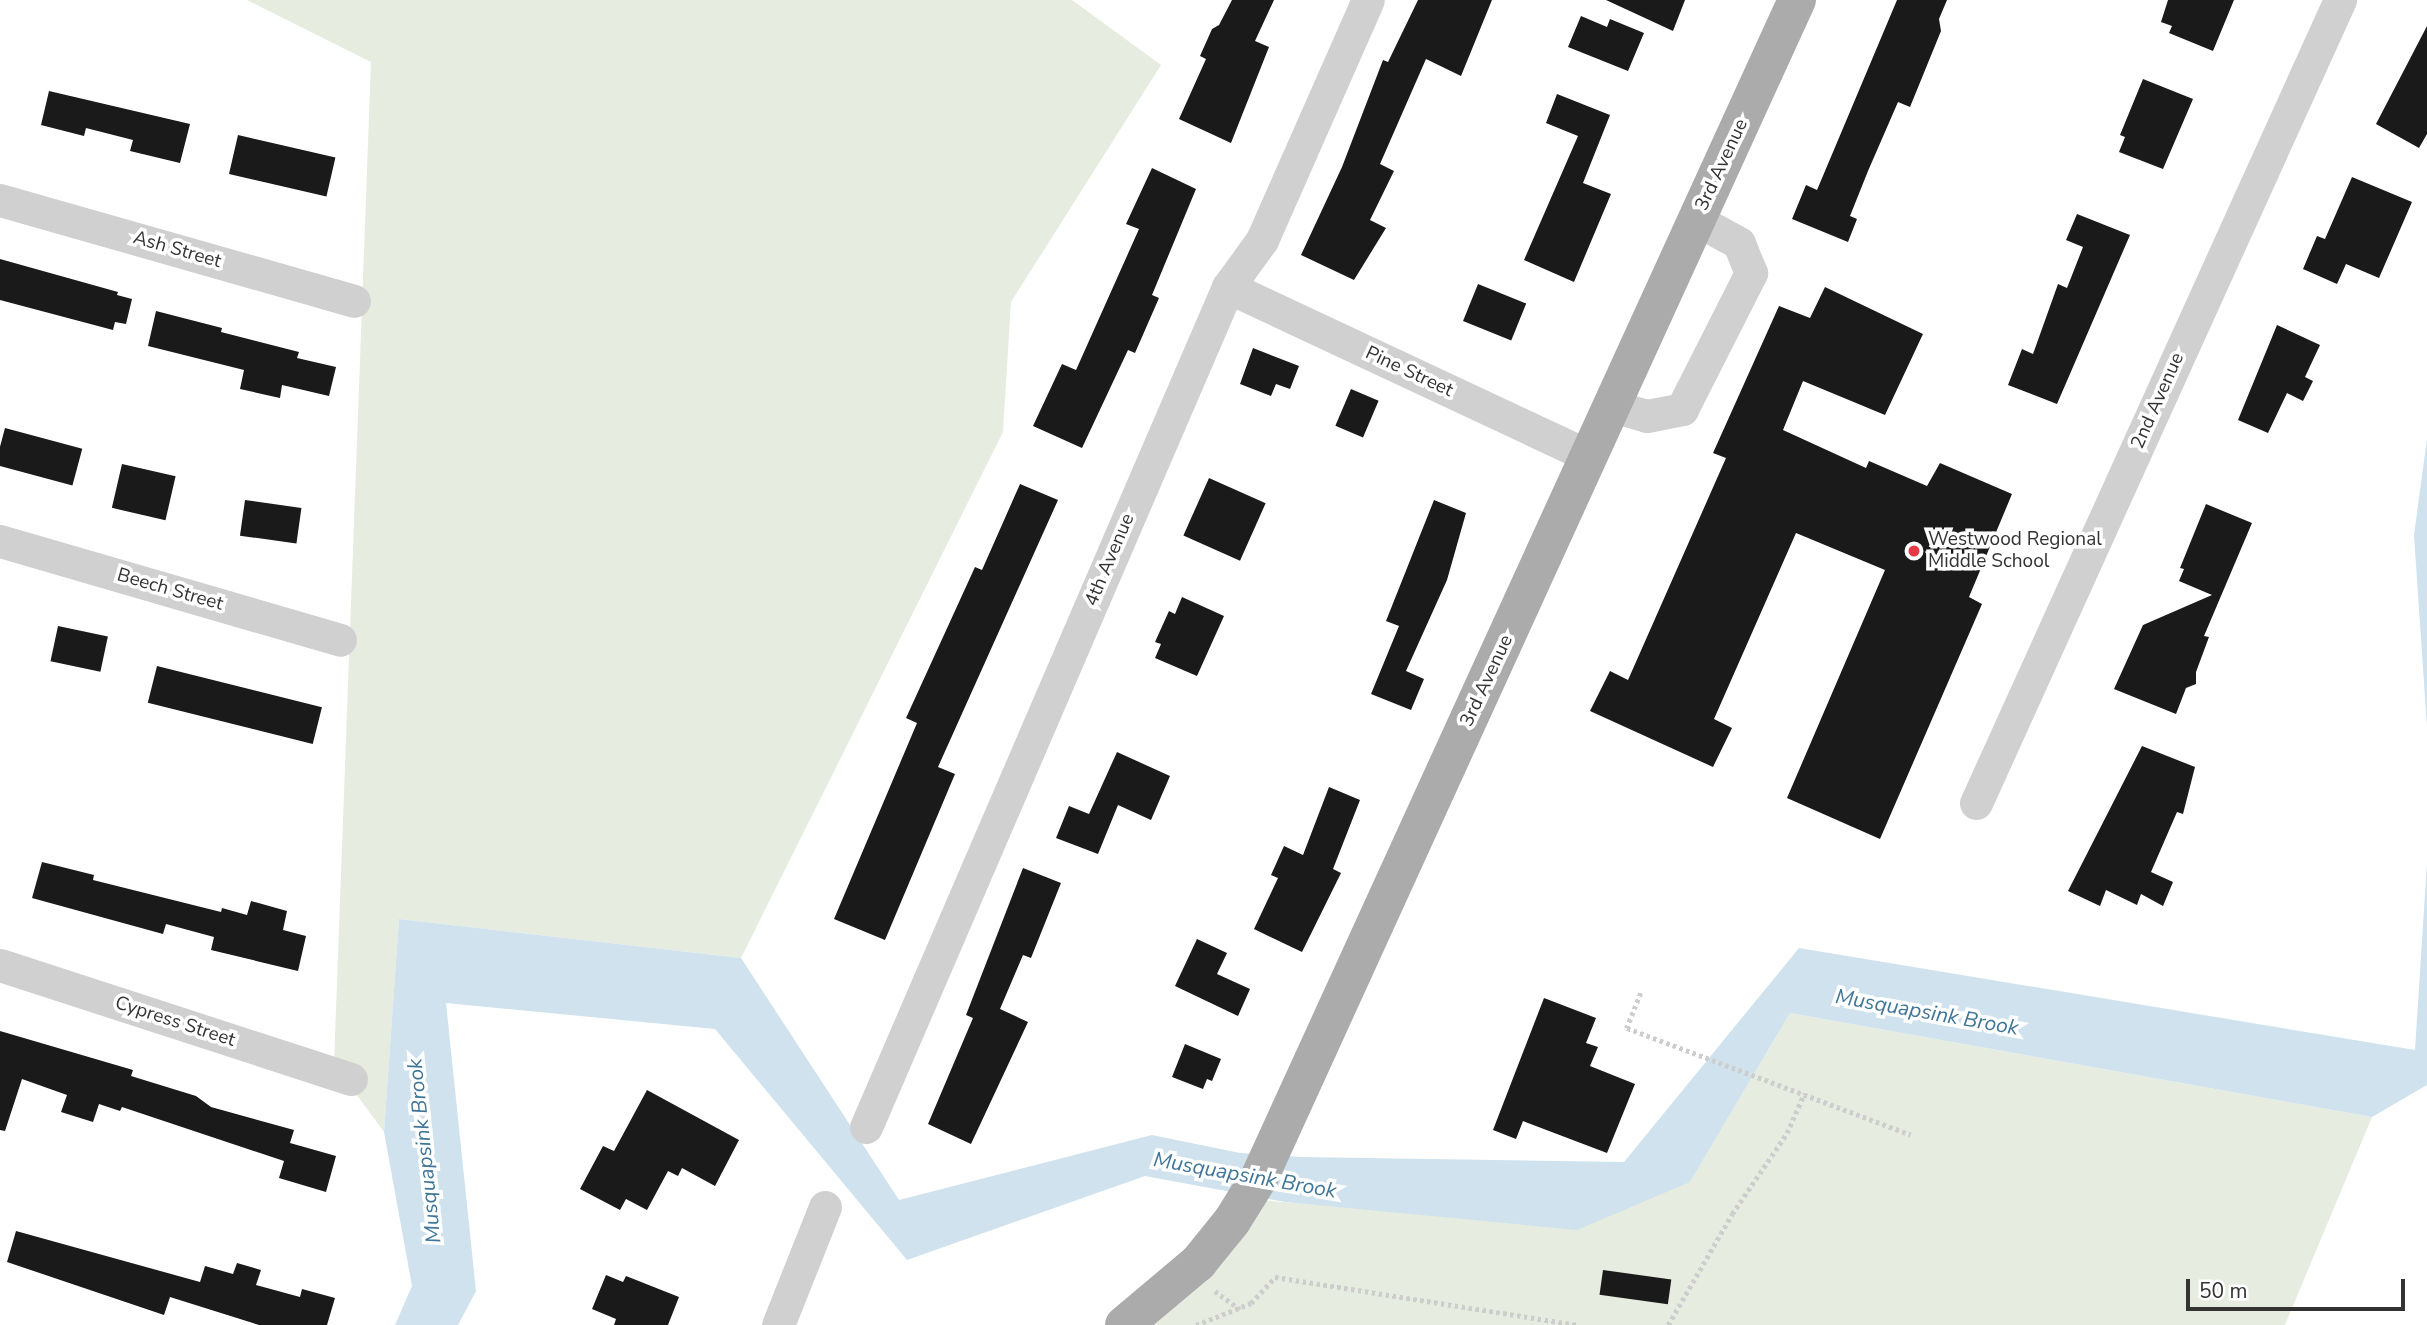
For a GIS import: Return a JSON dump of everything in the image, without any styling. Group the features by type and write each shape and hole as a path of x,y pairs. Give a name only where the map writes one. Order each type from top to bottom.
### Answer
{"main road":[{"name":"3rd Avenue","path":"1124,1325 1198,1263 1247,1199 1273,1148 1797,0"}],"street":[{"name":"4th Avenue","path":"866,1127 1228,288 1262,240 1368,0"},
{"name":"2nd Avenue","path":"1976,803 2340,0"},
{"name":"Ash Street","path":"0,200 354,301"},
{"path":"1612,406 1647,416 1682,409 1751,273 1739,243 1697,220"},
{"name":"Pine Street","path":"1228,288 1589,456"},
{"name":"Beech Street","path":"0,541 340,640"},
{"name":"Cypress Street","path":"0,965 351,1079"},
{"path":"778,1325 825,1207"}],"path":[{"path":"1641,992 1627,1028 1911,1135"},
{"path":"1668,1325 1787,1133 1804,1094"},
{"path":"1196,1325 1251,1303 1275,1276 1578,1325"}],"shaded area":[{"path":"247,0 1072,0 1161,65 1011,302 1003,432 741,958 399,919 384,1132 334,1064 371,62"},
{"path":"1790,1013 2372,1117 2285,1325 1124,1325 1247,1199 1320,1205 1690,1182"}],"water":[{"path":"2427,439 2427,727 2414,535"},
{"name":"Musquapsink Brook","path":"2427,863 2427,1085 2372,1117 1790,1013 1690,1182 1577,1230 1285,1202 1145,1176 907,1260 715,1029 446,1003 476,1291 458,1325 395,1325 412,1286 384,1132 399,919 741,958 899,1200 1152,1135 1240,1153 1302,1157 1624,1162 1799,948 2415,1050"}],"building":[{"path":"1232,0 1274,0 1255,41 1269,47 1231,143 1179,119 1206,59 1200,56 1212,29 1219,25"},
{"path":"1418,0 1492,0 1461,76 1426,59 1380,164 1394,171 1370,220 1386,228 1354,280 1301,255 1342,167 1383,60 1388,62"},
{"path":"1606,0 1685,0 1673,31"},
{"path":"1897,0 1947,0 1939,19 1941,31 1910,107 1898,102 1868,171 1850,216 1857,219 1848,242 1792,219 1806,185 1817,190"},
{"path":"2168,0 2234,0 2213,51 2169,33 2172,26 2161,22"},
{"path":"1581,16 1607,27 1610,19 1644,33 1628,71 1568,47"},
{"path":"2427,26 2427,134 2419,148 2376,124"},
{"path":"2143,79 2193,99 2163,169 2119,152 2125,137 2120,135"},
{"path":"49,91 190,124 180,163 130,151 133,140 86,128 84,136 41,125"},
{"path":"1557,94 1610,115 1583,183 1611,194 1574,282 1524,260 1578,136 1546,123"},
{"path":"238,135 335,157 326,196 229,174"},
{"path":"1152,168 1196,189 1152,295 1159,298 1135,353 1128,350 1082,448 1033,426 1062,364 1076,370 1139,229 1126,224"},
{"path":"2352,177 2412,202 2379,278 2346,264 2337,284 2303,269 2317,236 2325,239"},
{"path":"2077,214 2130,235 2057,404 2008,385 2022,349 2033,354 2058,284 2067,288 2083,247 2066,240"},
{"path":"0,259 118,292 117,295 132,299 126,324 115,322 113,330 0,300"},
{"path":"1478,284 1526,303 1511,341 1463,321"},
{"name":"Westwood Regional Middle School","path":"1825,287 1923,334 1885,415 1803,381 1783,430 1866,468 1869,461 1927,486 1940,463 2012,494 1969,597 1982,604 1880,839 1787,798 1885,570 1796,533 1714,719 1732,728 1713,767 1590,711 1610,671 1628,680 1726,458 1713,453 1779,306 1810,318"},
{"path":"156,311 222,328 221,332 299,352 297,358 336,367 329,396 282,385 280,398 240,389 244,370 148,346"},
{"path":"2277,325 2320,345 2305,377 2313,381 2303,401 2287,393 2268,433 2238,420"},
{"path":"1253,348 1299,366 1290,389 1276,384 1271,396 1240,384"},
{"path":"1351,389 1379,401 1363,438 1335,426"},
{"path":"5,428 82,449 72,485 0,466 0,447"},
{"path":"122,464 176,476 165,520 112,508"},
{"path":"1209,478 1266,503 1240,561 1183,536"},
{"path":"1020,484 1058,500 938,767 955,774 885,940 834,919 917,723 906,718 975,567 982,570"},
{"path":"245,500 301,508 296,544 240,536"},
{"path":"1434,500 1466,513 1447,580 1406,671 1424,679 1411,710 1371,694 1399,626 1386,621"},
{"path":"2206,504 2252,523 2204,636 2209,637 2196,672 2196,684 2186,688 2176,714 2114,689 2143,625 2212,595 2179,581 2184,569 2180,568"},
{"path":"1182,597 1224,616 1197,676 1155,658 1161,644 1155,642 1169,611 1175,614"},
{"path":"58,626 108,637 100,672 51,661"},
{"path":"157,666 322,707 313,744 148,703"},
{"path":"2142,746 2195,767 2183,814 2177,812 2151,872 2173,882 2163,906 2141,894 2137,905 2106,890 2100,906 2068,891"},
{"path":"1117,752 1170,776 1151,820 1118,805 1098,854 1056,838 1069,806 1089,814"},
{"path":"1329,787 1360,800 1333,869 1341,873 1302,952 1254,929 1278,878 1271,875 1284,846 1303,855"},
{"path":"42,862 94,875 93,880 221,912 222,908 247,915 251,901 287,911 283,930 306,936 298,971 211,950 214,937 166,924 163,934 32,898"},
{"path":"1023,868 1061,883 1031,958 1023,955 1000,1009 1028,1022 971,1144 928,1124 973,1018 966,1015"},
{"path":"1197,939 1227,953 1217,974 1250,989 1238,1016 1175,986"},
{"path":"1544,998 1596,1018 1586,1043 1598,1047 1590,1066 1635,1084 1607,1153 1523,1121 1516,1139 1493,1130"},
{"path":"0,1031 133,1070 131,1076 196,1096 211,1107 294,1130 290,1143 336,1156 326,1192 279,1178 284,1161 122,1107 120,1111 99,1104 93,1122 61,1112 67,1095 22,1079 5,1131 0,1130"},
{"path":"1185,1044 1221,1059 1212,1081 1207,1079 1203,1089 1172,1077"},
{"path":"647,1090 739,1140 715,1186 682,1168 678,1176 668,1171 647,1210 626,1199 620,1210 580,1189 603,1146 614,1151"},
{"path":"16,1231 200,1282 205,1266 233,1274 237,1263 261,1270 256,1285 300,1297 302,1289 335,1298 327,1325 259,1325 170,1297 164,1315 7,1262"},
{"path":"1603,1270 1671,1280 1668,1304 1600,1295"},
{"path":"606,1275 623,1282 626,1276 679,1297 668,1325 614,1325 616,1319 592,1309"}],"place":[{"name":"Westwood Regional Middle School","path":"1914,551"}]}
